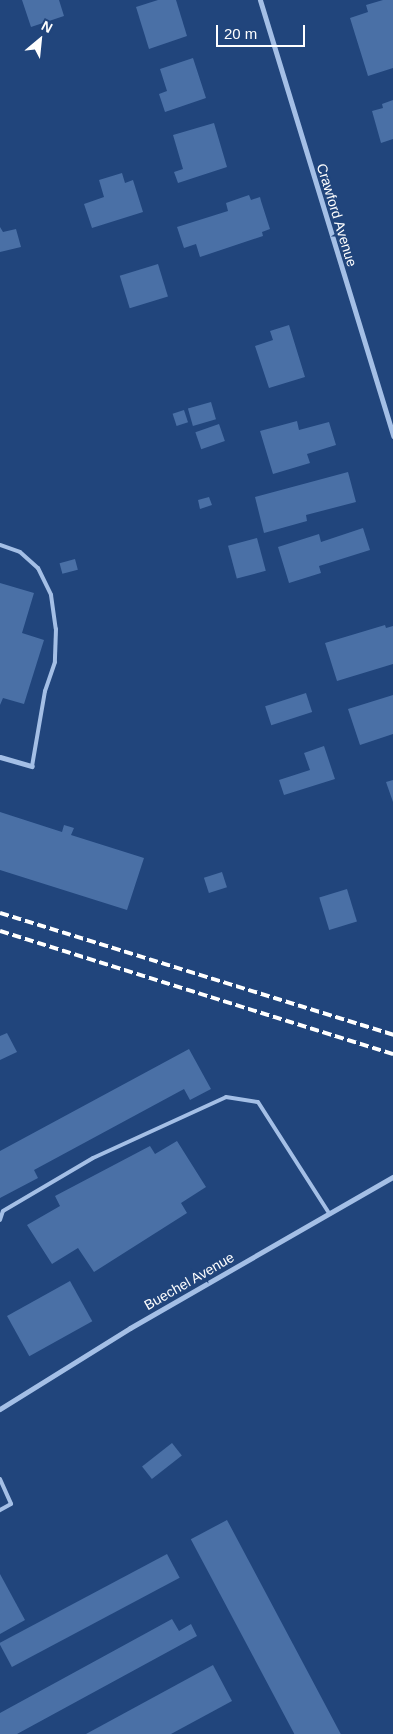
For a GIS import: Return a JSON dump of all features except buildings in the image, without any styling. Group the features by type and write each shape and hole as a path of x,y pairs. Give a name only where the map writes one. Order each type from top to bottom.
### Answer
{"street":[{"name":"Crawford Avenue","path":"260,0 393,436"},
{"path":"0,757 32,766"},
{"name":"Buechel Avenue","path":"0,1409 130,1328 393,1177"}],"lane":[{"path":"0,545 20,552 38,568 51,595 56,629 55,662 45,691 32,766"},
{"path":"0,1220 3,1211 93,1158 226,1097 258,1102 329,1213"},
{"path":"0,1479 11,1504 0,1510"}],"railway":[{"path":"0,913 393,1035"},
{"path":"0,931 393,1054"}]}
